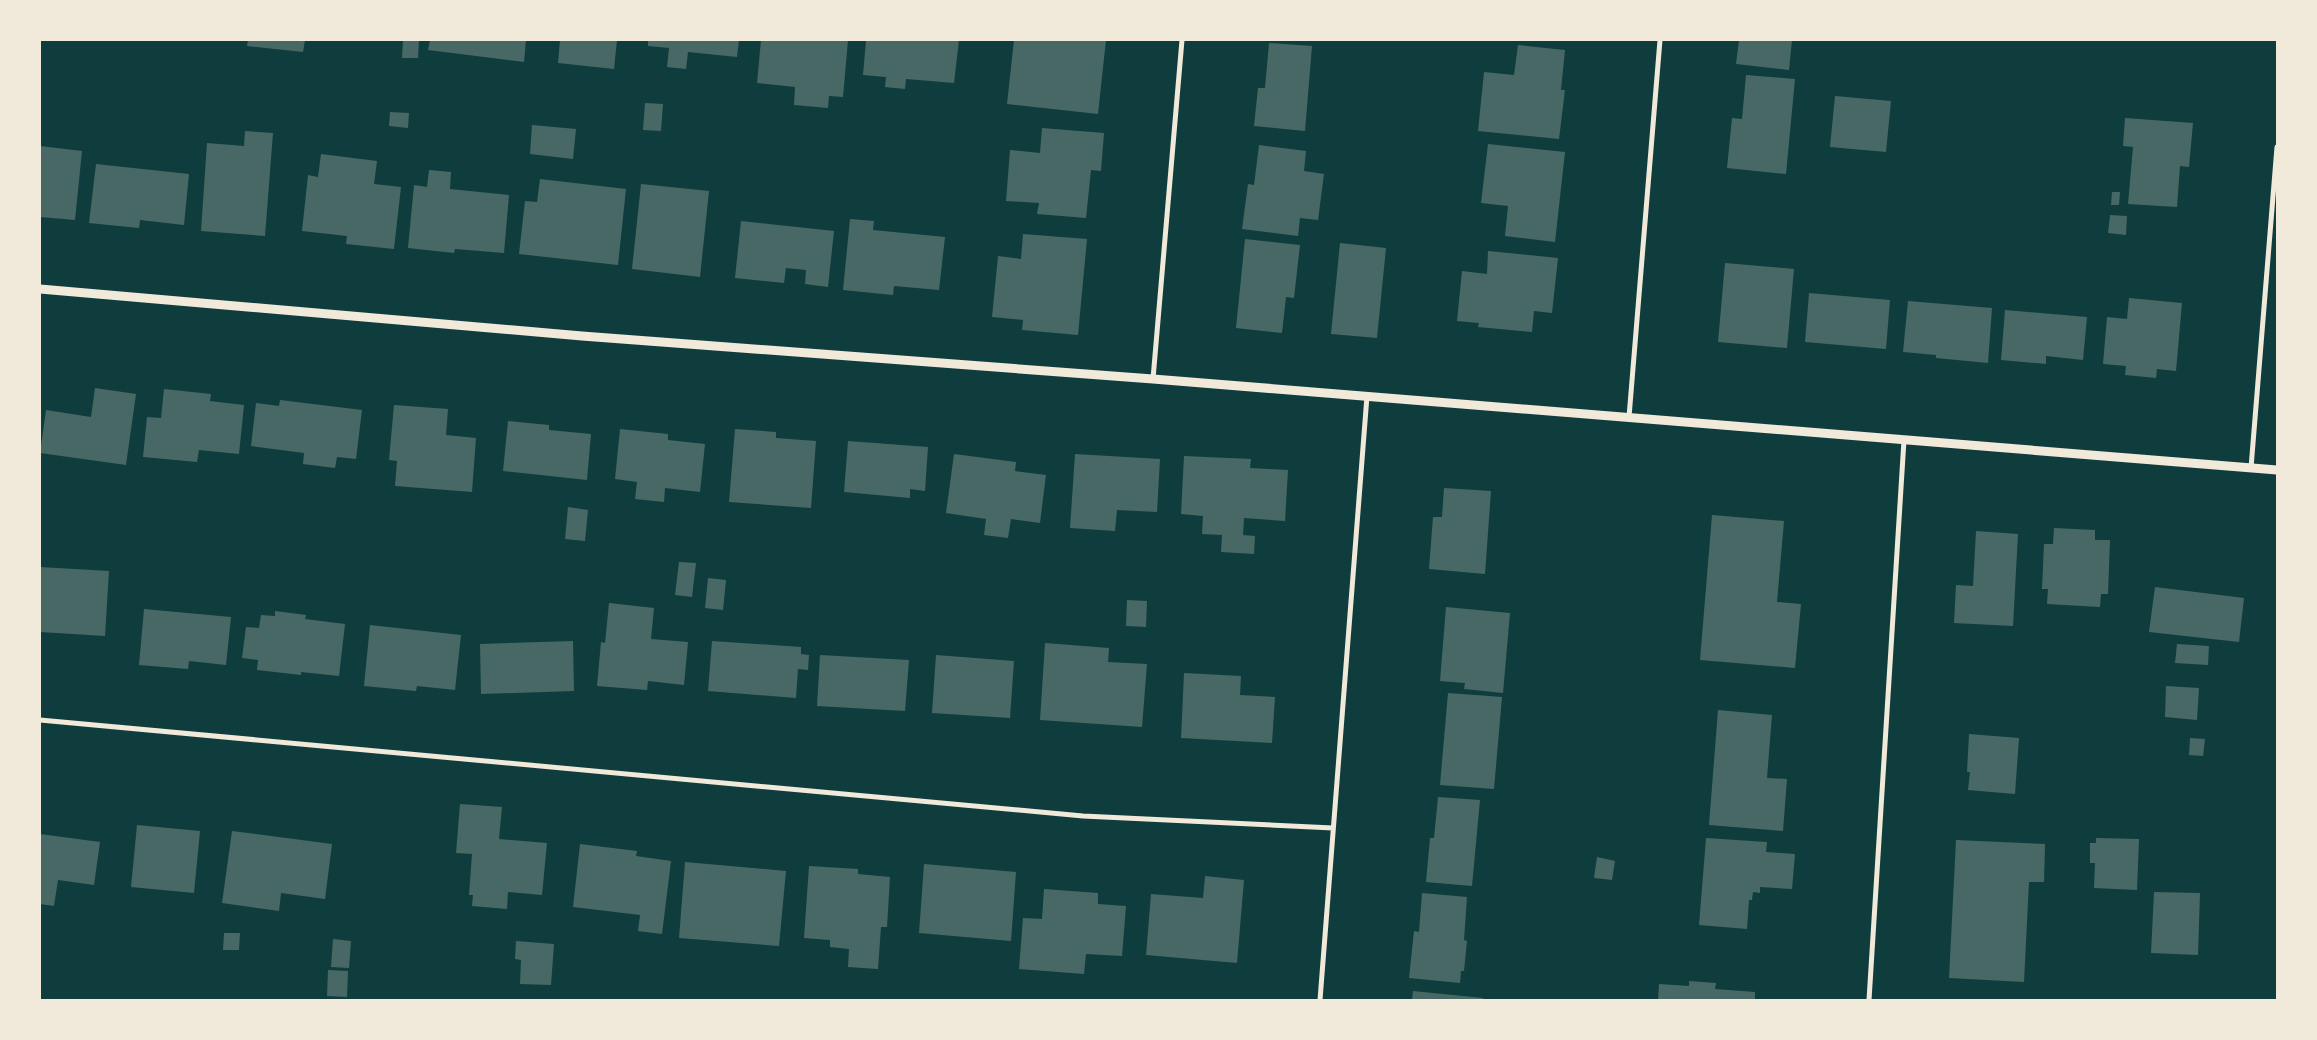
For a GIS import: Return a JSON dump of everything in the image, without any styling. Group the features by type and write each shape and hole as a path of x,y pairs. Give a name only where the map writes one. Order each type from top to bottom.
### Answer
{"street":[{"path":"1153,379 1182,40"},
{"path":"1629,417 1660,40"},
{"path":"2251,468 2277,147"},
{"path":"40,289 582,336 1153,379 2277,470"},
{"path":"1320,1000 1367,396"},
{"path":"1869,1000 1904,440"},
{"path":"40,720 1083,816 1333,828"}],"building":[{"path":"248,40 305,40 303,52 247,46"},
{"path":"403,40 419,40 418,58 402,58"},
{"path":"430,40 526,40 524,62 428,50"},
{"path":"560,40 617,40 614,69 558,63"},
{"path":"648,40 739,40 737,57 688,52 686,69 667,67 669,48 648,46"},
{"path":"761,40 848,40 843,97 829,96 828,108 794,105 795,87 757,83"},
{"path":"866,40 959,40 954,83 906,79 905,89 885,87 886,77 863,75"},
{"path":"1014,40 1106,40 1098,114 1007,104"},
{"path":"1739,40 1792,40 1789,70 1736,64"},
{"path":"1269,43 1312,46 1305,131 1254,126 1258,88 1265,88"},
{"path":"1518,45 1565,50 1561,90 1565,90 1559,139 1478,131 1484,72 1514,75"},
{"path":"1746,75 1795,79 1786,174 1727,168 1732,118 1742,119"},
{"path":"1835,96 1891,101 1886,152 1830,147"},
{"path":"645,103 663,104 661,131 643,130"},
{"path":"390,112 409,113 408,128 389,126"},
{"path":"2125,118 2193,123 2189,167 2180,166 2177,207 2128,204 2133,147 2123,146"},
{"path":"532,125 576,129 573,159 530,154"},
{"path":"1042,128 1104,133 1101,171 1091,170 1086,218 1037,214 1039,203 1006,201 1010,150 1040,153"},
{"path":"245,131 273,133 265,236 201,231 207,143 244,146"},
{"path":"1488,144 1565,152 1555,242 1505,236 1508,206 1481,203"},
{"path":"1259,145 1306,151 1304,171 1324,174 1318,220 1300,218 1298,236 1242,229 1248,184 1254,185"},
{"path":"40,146 82,151 75,220 40,217"},
{"path":"321,154 377,161 374,184 401,187 394,249 346,244 347,236 302,231 308,175 318,177"},
{"path":"96,164 189,174 184,225 140,220 139,228 89,223"},
{"path":"429,170 451,172 450,189 509,195 504,253 455,249 454,253 408,248 414,185 427,187"},
{"path":"540,179 626,189 618,265 519,254 525,201 537,202"},
{"path":"641,184 709,191 700,277 632,269"},
{"path":"2112,192 2120,192 2119,205 2111,205"},
{"path":"2110,215 2127,216 2126,235 2108,233"},
{"path":"850,219 874,221 873,230 945,237 939,290 894,286 893,295 843,290"},
{"path":"741,221 834,231 828,287 805,284 806,270 786,268 784,283 735,278"},
{"path":"1023,234 1087,239 1078,335 1022,330 1023,320 992,317 998,256 1021,259"},
{"path":"1245,239 1300,245 1294,298 1286,297 1282,333 1236,328"},
{"path":"1340,243 1386,248 1377,338 1331,334"},
{"path":"1488,251 1558,258 1552,313 1534,311 1532,332 1478,327 1479,323 1457,321 1462,271 1487,274"},
{"path":"1725,263 1794,269 1787,348 1718,342"},
{"path":"1809,293 1890,300 1886,349 1805,342"},
{"path":"2129,298 2182,303 2176,371 2157,369 2156,378 2125,375 2126,366 2103,364 2107,317 2127,319"},
{"path":"1908,301 1992,308 1988,363 1936,358 1936,355 1903,352"},
{"path":"2005,310 2087,317 2083,360 2046,356 2046,364 2001,360"},
{"path":"95,388 136,394 126,465 40,453 46,410 91,417"},
{"path":"164,389 211,394 210,401 244,405 239,454 199,450 197,462 143,457 147,417 161,418"},
{"path":"280,400 362,410 356,459 337,457 335,468 303,464 304,453 251,446 256,403 279,406"},
{"path":"394,405 448,409 446,435 476,438 472,492 395,486 397,461 389,460"},
{"path":"508,421 549,425 549,430 591,434 587,480 503,471"},
{"path":"620,429 668,434 668,440 705,444 700,492 665,488 664,502 635,499 637,482 615,479"},
{"path":"735,429 776,432 776,438 816,441 811,508 729,502"},
{"path":"848,441 928,447 925,491 910,489 910,498 844,492"},
{"path":"954,454 1016,462 1015,471 1046,475 1040,523 1011,519 1008,538 984,535 986,519 946,513"},
{"path":"1075,454 1160,459 1157,512 1117,510 1115,531 1070,528"},
{"path":"1184,456 1251,459 1250,468 1288,470 1285,521 1244,518 1243,535 1255,536 1254,554 1221,552 1222,535 1202,534 1203,516 1181,514"},
{"path":"1444,488 1491,491 1485,574 1429,569 1433,517 1442,517"},
{"path":"568,507 588,510 585,541 565,539"},
{"path":"1712,515 1784,521 1777,602 1801,604 1795,668 1700,660"},
{"path":"2054,528 2095,530 2095,540 2110,540 2108,594 2101,594 2100,607 2047,604 2048,589 2042,589 2044,544 2053,544"},
{"path":"1976,531 2018,534 2013,626 1954,623 1956,585 1973,586"},
{"path":"679,562 696,563 692,597 675,595"},
{"path":"40,567 109,571 105,636 40,632"},
{"path":"708,578 726,580 723,610 705,608"},
{"path":"2155,587 2244,598 2239,642 2149,632"},
{"path":"1127,600 1147,601 1146,627 1126,626"},
{"path":"609,603 654,608 651,639 688,642 684,685 648,681 647,690 597,686 601,642 605,643"},
{"path":"1446,607 1510,613 1503,693 1464,689 1465,683 1440,681"},
{"path":"144,609 231,617 226,665 189,661 188,669 139,665"},
{"path":"275,611 306,615 305,619 345,624 339,676 301,672 301,675 257,670 258,660 242,658 246,627 259,628 261,615 275,616"},
{"path":"370,625 461,635 455,690 417,686 416,691 364,686"},
{"path":"573,641 574,691 481,694 480,644"},
{"path":"712,641 801,647 801,654 809,655 808,670 798,669 796,698 708,691"},
{"path":"1045,643 1109,648 1108,662 1147,664 1142,727 1040,720"},
{"path":"2177,644 2209,646 2208,665 2175,663"},
{"path":"820,655 909,660 905,711 817,706"},
{"path":"936,655 1014,661 1010,718 932,713"},
{"path":"1184,673 1241,676 1240,695 1275,697 1272,743 1181,738"},
{"path":"2166,686 2199,688 2197,720 2165,717"},
{"path":"1448,693 1502,697 1494,789 1440,785"},
{"path":"1718,710 1772,715 1767,778 1787,779 1783,831 1709,825"},
{"path":"1969,734 2019,738 2015,794 1968,790 1970,772 1967,772"},
{"path":"2190,738 2205,739 2203,756 2189,755"},
{"path":"1438,797 1480,800 1472,886 1426,882 1430,838 1434,838"},
{"path":"460,804 502,807 499,839 547,843 542,895 508,892 507,909 472,906 473,895 469,895 472,854 456,853"},
{"path":"137,825 200,831 194,893 131,887"},
{"path":"232,831 332,844 325,899 281,893 279,911 222,903"},
{"path":"40,834 100,842 94,885 58,880 54,906 40,904"},
{"path":"1706,838 1767,842 1766,852 1795,854 1792,889 1760,887 1760,893 1753,892 1752,900 1749,900 1747,929 1699,925"},
{"path":"2096,838 2139,839 2137,890 2094,888 2095,863 2090,863 2090,843 2096,843"},
{"path":"1956,840 2045,844 2044,882 2029,882 2024,982 1949,978"},
{"path":"580,844 637,851 636,856 671,861 662,934 638,931 640,915 573,907"},
{"path":"1597,857 1615,861 1612,880 1594,878"},
{"path":"685,862 786,871 779,946 679,938"},
{"path":"924,864 1016,872 1011,941 919,933"},
{"path":"809,866 858,869 858,874 890,877 887,927 881,927 878,969 848,967 849,949 830,947 830,940 804,938"},
{"path":"1205,876 1244,880 1237,963 1146,955 1151,894 1203,898"},
{"path":"1044,889 1098,893 1098,904 1126,906 1122,956 1086,954 1084,974 1019,969 1023,918 1042,919"},
{"path":"2154,892 2200,893 2198,955 2151,953"},
{"path":"1422,893 1467,897 1464,940 1467,941 1464,971 1461,971 1460,983 1409,978 1414,931 1419,932"},
{"path":"224,933 240,933 239,950 223,950"},
{"path":"333,939 351,941 349,968 331,967"},
{"path":"516,941 554,944 551,985 520,984 521,960 515,959"},
{"path":"328,970 348,971 347,997 327,996"},
{"path":"1689,981 1716,983 1715,989 1755,992 1755,1000 1658,1000 1659,984 1689,986"},
{"path":"1413,991 1483,998 1483,1000 1412,1000"}]}
